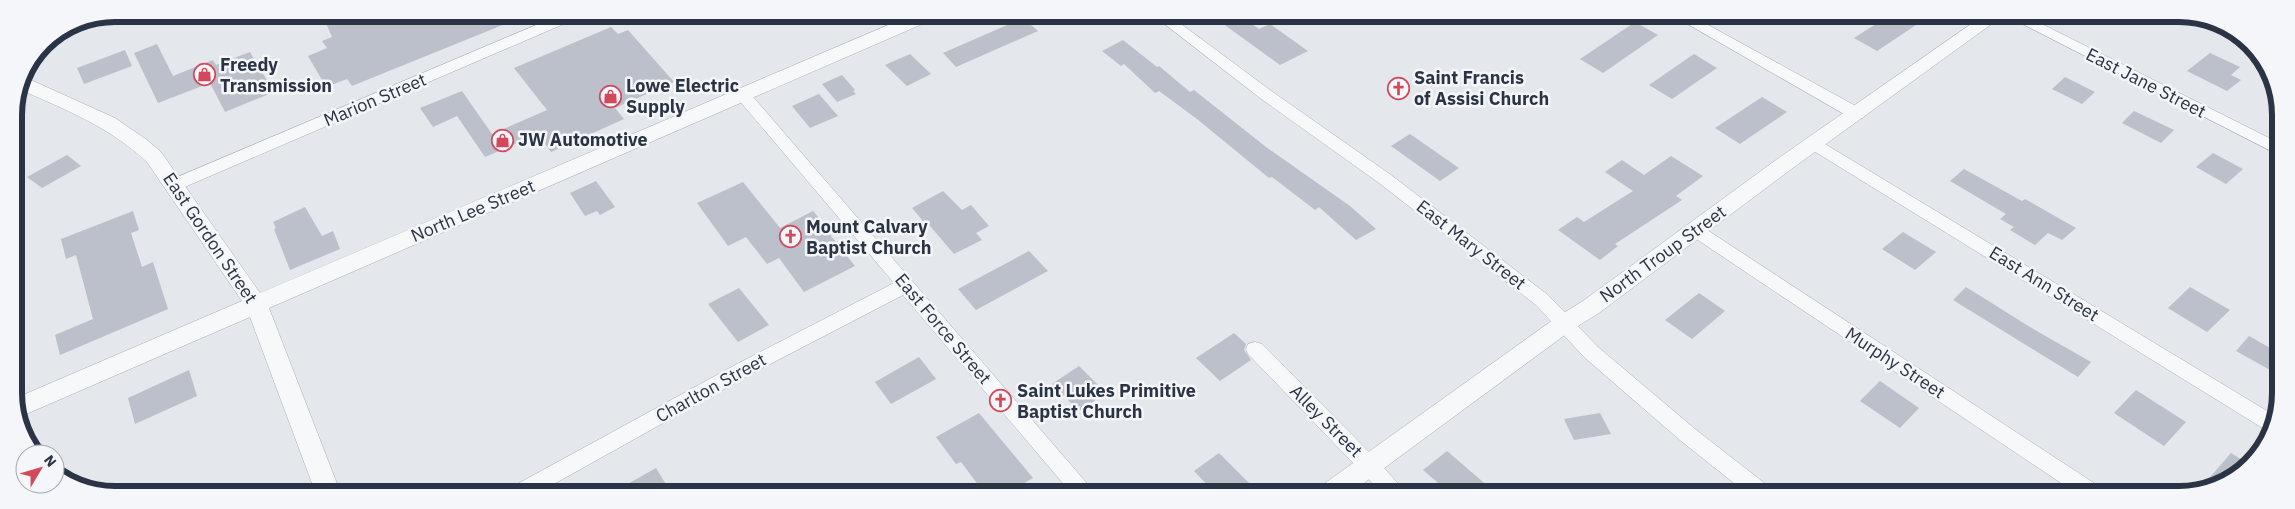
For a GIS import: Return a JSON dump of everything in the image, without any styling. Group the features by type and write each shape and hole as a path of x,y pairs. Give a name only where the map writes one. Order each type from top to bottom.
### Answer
{"street":[{"name":"Marion Street","path":"174,185 553,22"},
{"name":"North Lee Street","path":"23,405 912,22"},
{"name":"East Mary Street","path":"1169,22 1265,94 1386,180 1542,300 1591,352 1688,435 1753,486"},
{"path":"1693,22 1857,114"},
{"name":"North Troup Street","path":"1341,486 1536,346 1565,323 1591,307 1695,230 1987,22"},
{"name":"East Jane Street","path":"2024,22 2272,146"},
{"name":"East Gordon Street","path":"28,86 106,123 139,142 154,157 256,304 325,486"},
{"name":"East Force Street","path":"743,95 1077,486"},
{"name":"East Ann Street","path":"1815,144 2268,422"},
{"name":"Murphy Street","path":"1695,230 2082,486"},
{"name":"Charlton Street","path":"532,486 744,369 906,285"},
{"name":"Alley Street","path":"1255,348 1388,486"}],"building":[{"path":"325,22 510,22 352,86 347,79 326,87 308,56 327,48 322,41 332,37"},
{"path":"1014,22 1028,22 1038,31 956,67 943,53"},
{"path":"1221,22 1249,22 1259,29 1270,24 1308,51 1280,65"},
{"path":"1635,22 1658,35 1603,73 1580,59"},
{"path":"1879,22 1920,22 1877,51 1854,38"},
{"name":"Lowe Electric Supply","path":"611,27 618,34 628,30 674,82 615,108 624,119 551,152 538,134 485,157 457,116 433,127 420,108 462,91 492,134 547,110 514,68"},
{"path":"1123,40 1157,67 1159,66 1190,92 1194,90 1266,147 1350,206 1376,229 1356,240 1319,207 1315,210 1272,177 1269,178 1197,119 1159,91 1155,93 1124,64 1121,66 1102,51"},
{"path":"157,44 173,76 213,60 216,65 250,52 274,92 225,112 210,83 158,103 134,53"},
{"path":"125,50 132,66 84,84 77,68"},
{"path":"2210,53 2240,67 2231,75 2241,80 2227,91 2187,71"},
{"path":"910,54 931,74 907,86 885,65"},
{"path":"1694,54 1717,68 1672,99 1649,85"},
{"path":"842,75 855,90 853,91 856,94 837,102 822,84"},
{"path":"2065,77 2095,92 2082,104 2052,89"},
{"path":"819,94 838,116 810,128 792,106"},
{"path":"1762,97 1787,112 1740,144 1715,128"},
{"path":"2134,111 2174,130 2161,143 2122,123"},
{"path":"1410,134 1459,168 1440,181 1391,146"},
{"path":"2213,153 2243,169 2226,184 2196,167"},
{"path":"67,155 81,166 42,188 27,177"},
{"path":"1671,156 1703,176 1676,196 1682,200 1615,244 1618,246 1600,260 1558,230 1577,217 1584,222 1633,191 1605,172 1622,160 1644,175"},
{"path":"1964,169 2022,201 2025,199 2076,228 2062,240 2048,233 2035,245 2010,230 2014,227 2000,219 2006,214 1950,181"},
{"path":"596,181 615,207 600,215 597,211 585,216 570,193"},
{"path":"743,182 780,228 813,211 855,266 804,292 779,258 767,264 746,237 728,246 697,203"},
{"path":"943,191 962,210 971,205 989,226 976,233 982,240 954,254 925,220 923,221 912,208"},
{"path":"305,207 322,236 333,231 340,249 290,270 273,222"},
{"path":"133,211 139,230 131,233 142,267 153,262 168,309 60,355 55,335 93,319 76,255 66,259 61,239"},
{"path":"1903,232 1936,252 1915,270 1882,249"},
{"path":"1029,251 1048,271 976,310 958,289"},
{"path":"1966,287 2091,362 2078,377 1953,300"},
{"path":"2190,287 2230,310 2207,332 2168,308"},
{"path":"739,288 769,325 738,342 708,304"},
{"path":"1699,293 1725,311 1692,339 1665,320"},
{"path":"1234,333 1246,344 1244,350 1251,360 1220,381 1196,358"},
{"path":"2249,336 2272,349 2272,371 2236,351"},
{"path":"919,357 936,379 891,404 875,382"},
{"path":"1079,366 1106,393 1079,411 1052,384"},
{"path":"189,370 197,396 135,424 128,398"},
{"path":"1880,381 1919,408 1900,428 1860,401"},
{"path":"2136,390 2186,422 2164,446 2114,413"},
{"path":"979,413 1033,478 1020,486 979,486 961,462 956,464 936,437"},
{"path":"1600,413 1611,434 1574,440 1564,419"},
{"path":"1447,451 1488,486 1442,486 1423,470"},
{"path":"1219,453 1252,486 1208,486 1194,471"},
{"path":"2231,453 2243,461 2226,474 2206,482"},
{"path":"656,468 667,486 624,486"}],"place":[{"name":"Freedy Transmission","path":"204,75"},
{"name":"Saint Francis of Assisi Church","path":"1398,88"},
{"name":"Lowe Electric Supply","path":"610,96"},
{"name":"JW Automotive","path":"502,140"},
{"name":"Mount Calvary Baptist Church","path":"790,237"},
{"name":"Saint Lukes Primitive Baptist Church","path":"1001,401"}]}
